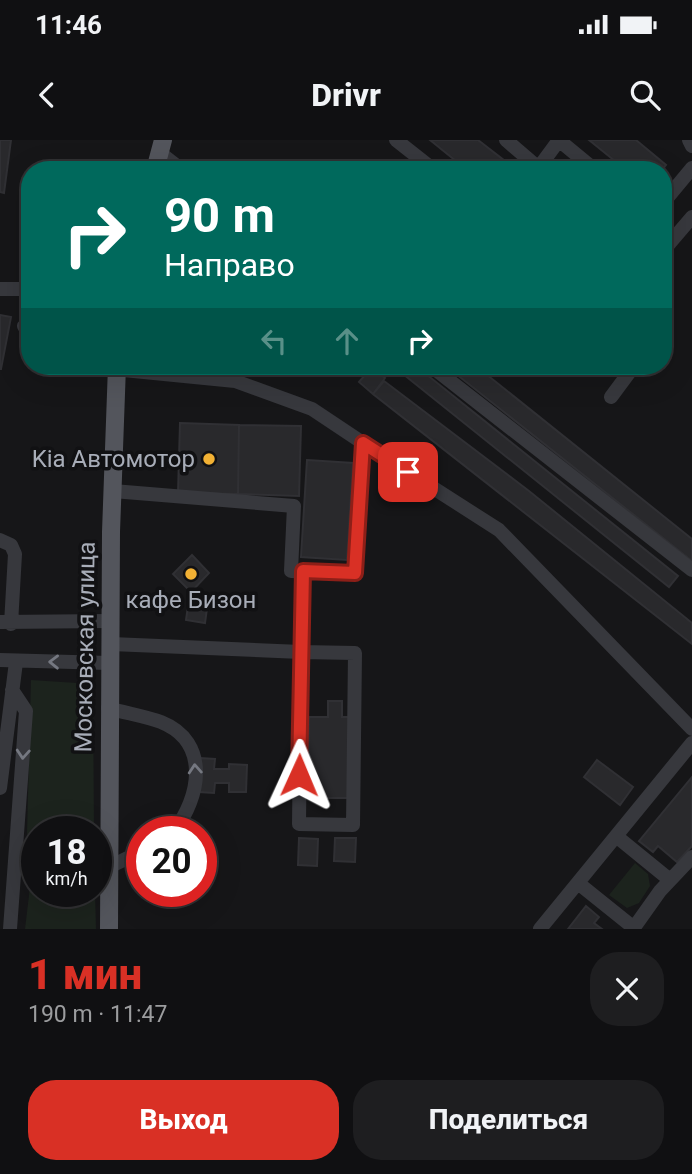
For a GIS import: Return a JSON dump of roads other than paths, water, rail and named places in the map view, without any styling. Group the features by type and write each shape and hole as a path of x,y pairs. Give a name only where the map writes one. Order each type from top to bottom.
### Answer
{"main road":[{"name":"Московская улица","path":"109,816 108,708 117,375"},
{"name":"Московская улица","path":"109,907 109,929"}],"street":[{"path":"396,140 423,161"},
{"path":"506,140 530,161"},
{"path":"545,161 559,140 585,161"},
{"path":"689,140 692,146"},
{"path":"672,192 692,168"},
{"path":"672,240 692,217"},
{"path":"0,289 21,289"},
{"path":"196,375 235,381 312,409 499,530 692,729"},
{"path":"443,375 692,570"},
{"path":"611,397 627,375"},
{"path":"113,491 294,506 291,571 355,573 363,443"},
{"path":"0,540 12,545 15,554 6,623 110,621"},
{"path":"111,644 301,652 355,653 353,825 299,824 301,652 303,571"},
{"path":"0,660 109,663"},
{"path":"0,788 16,662"},
{"path":"10,929 26,711 12,691"},
{"path":"108,708 162,722 180,735 193,753 196,782 185,816"},
{"path":"540,929 692,743"},
{"path":"616,836 670,880"},
{"path":"578,883 633,929 670,880 692,857"}],"place":[{"name":"Kia Автомотор","path":"209,459"},
{"name":"кафе Бизон","path":"191,574"}]}
